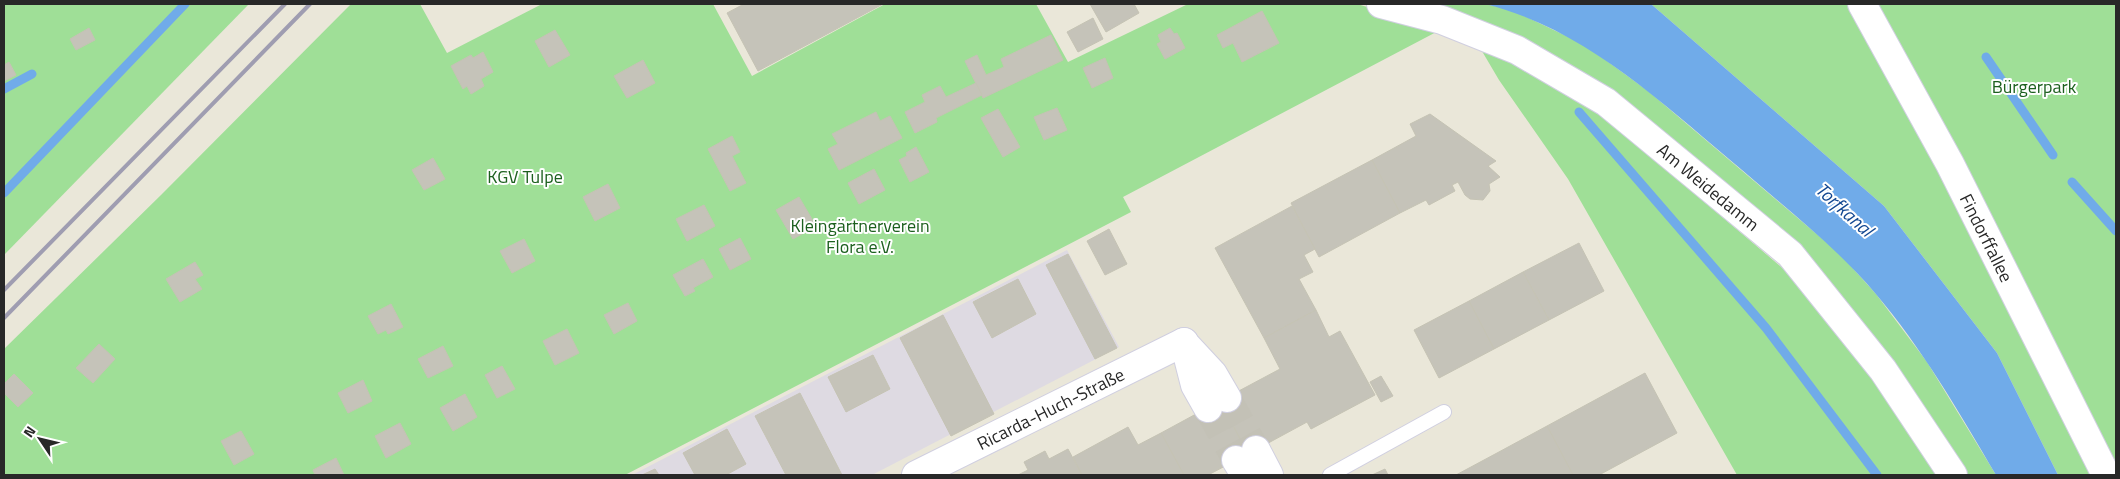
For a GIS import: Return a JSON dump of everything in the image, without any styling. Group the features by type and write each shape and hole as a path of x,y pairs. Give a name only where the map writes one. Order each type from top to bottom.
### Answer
{"street":[{"name":"Am Weidedamm","path":"1381,4 1442,20 1517,50 1606,102 1752,222 1790,254 1883,370 1953,475"},
{"name":"Findorffallee","path":"1862,4 1950,164 2106,475"},
{"name":"Ricarda-Huch-Straße","path":"916,475 1184,342 1213,374 1217,403"},
{"path":"1245,462 1269,475"}],"lane":[{"path":"1330,475 1444,412"}],"shaded area":[{"path":"1067,250 1119,347 872,475 632,475"}],"green space":[{"path":"4,4 249,4 4,255"},
{"path":"351,4 420,4 447,53 542,4 713,4 752,76 885,4 1036,4 1068,62 1188,4 1357,4 1442,29 1123,197 1131,212 625,475 4,475 4,349"},
{"path":"1414,4 1485,4 1512,10 1585,45 1648,91 1839,253 1876,294 1927,362 1996,475 1964,475 1881,347 1611,94"},
{"name":"Bürgerpark","path":"1651,4 2116,4 2116,475 2058,475 1997,353 1884,206"},
{"path":"1476,41 1596,110 1786,271 1866,366 1942,475 1737,475 1568,179 1499,80"}],"water":[{"name":"Torfkanal","path":"1485,4 1651,4 1884,206 1997,353 2058,475 1996,475 1954,404 1909,336 1875,293 1828,244 1683,120 1622,72 1590,50 1557,31 1522,16"}],"building":[{"path":"744,4 883,4 758,71 727,13"},
{"path":"1090,4 1134,4 1139,13 1106,32"},
{"path":"1262,11 1279,43 1242,62 1233,43 1223,48 1217,35"},
{"path":"1093,18 1103,39 1078,52 1067,32"},
{"path":"89,28 95,40 76,50 70,39"},
{"path":"1170,28 1174,34 1177,33 1185,48 1165,59 1157,44 1161,42 1158,35"},
{"path":"555,30 570,55 549,67 535,41"},
{"path":"1051,35 1063,60 983,98 965,61 977,55 986,75 1004,67 1001,59"},
{"path":"483,52 493,72 481,79 484,86 471,94 467,86 463,89 451,66 471,55 473,58"},
{"path":"1105,58 1113,78 1092,88 1083,68"},
{"path":"643,60 655,83 627,98 614,76"},
{"path":"9,62 16,75 4,81 4,65"},
{"path":"976,83 982,95 936,118 937,122 915,133 905,112 925,102 922,95 940,86 946,97"},
{"path":"1057,108 1067,130 1044,140 1034,117"},
{"path":"998,109 1020,147 1003,157 981,118"},
{"path":"876,112 880,121 890,116 902,138 839,170 828,149 838,144 832,134"},
{"path":"1430,114 1496,161 1488,166 1500,177 1489,184 1490,191 1483,200 1470,199 1465,195 1458,182 1452,185 1455,191 1429,205 1426,200 1400,213 1372,160 1416,136 1410,124"},
{"path":"732,136 740,152 732,156 746,183 730,191 708,149"},
{"path":"916,147 929,172 910,182 899,160 907,156 906,153"},
{"path":"433,158 445,179 424,190 412,170"},
{"path":"1372,160 1400,213 1319,257 1291,203"},
{"path":"874,169 885,190 859,204 848,183"},
{"path":"608,184 620,208 595,221 583,197"},
{"path":"799,197 816,226 793,239 776,210"},
{"path":"704,205 715,226 687,241 676,219"},
{"path":"1292,206 1315,249 1304,255 1313,272 1299,279 1316,310 1264,338 1215,248"},
{"path":"1109,229 1127,264 1105,275 1087,241"},
{"path":"740,238 751,259 730,270 719,249"},
{"path":"524,239 535,261 512,273 500,251"},
{"path":"1579,243 1604,291 1549,320 1523,272"},
{"path":"1068,254 1117,348 1095,359 1046,265"},
{"path":"703,259 713,277 693,288 695,291 685,296 673,275"},
{"path":"195,262 203,275 195,279 202,289 180,302 166,279"},
{"path":"1523,272 1549,320 1494,349 1469,301"},
{"path":"1018,279 1036,314 992,338 973,302"},
{"path":"1469,301 1494,349 1439,378 1414,330"},
{"path":"628,303 637,321 614,334 604,315"},
{"path":"391,304 403,327 388,334 386,330 378,334 368,316"},
{"path":"1316,310 1329,337 1340,331 1375,395 1311,429 1307,422 1248,454 1220,401 1280,369 1264,338"},
{"path":"943,315 994,414 951,436 900,338"},
{"path":"567,329 579,353 555,365 543,341"},
{"path":"99,344 115,359 93,383 76,368"},
{"path":"443,346 453,366 428,378 418,359"},
{"path":"873,355 890,389 846,412 828,377"},
{"path":"502,366 515,389 497,398 485,375"},
{"path":"1645,373 1677,433 1599,475 1573,475 1547,426"},
{"path":"14,374 33,393 18,407 4,393 4,384"},
{"path":"1381,376 1393,396 1381,402 1370,382"},
{"path":"363,380 372,401 348,413 338,393"},
{"path":"800,393 842,475 786,475 755,416"},
{"path":"465,394 477,417 453,431 440,408"},
{"path":"1220,401 1248,454 1208,475 1184,475 1161,433"},
{"path":"400,423 411,444 386,458 375,436"},
{"path":"1547,426 1573,475 1456,475 1497,453"},
{"path":"1128,427 1138,445 1161,433 1184,475 1082,475 1073,457"},
{"path":"727,429 746,464 726,475 695,475 683,453"},
{"path":"241,431 254,454 234,465 221,441"},
{"path":"1068,449 1082,475 1018,475 1028,470 1024,462 1045,451 1049,459"},
{"path":"336,458 344,475 315,475 313,470"},
{"path":"655,469 659,475 642,475"},
{"path":"1385,469 1388,475 1372,475"}],"waterway":[{"path":"4,193 185,4"},
{"path":"1986,57 2053,155"},
{"path":"4,89 32,74"},
{"path":"1579,112 1766,328 1877,475"},
{"path":"2072,182 2116,231"}],"tunnel":[{"path":"1227,398 1256,450"},
{"path":"1208,408 1236,460"}],"railway":[{"path":"4,290 285,4"},
{"path":"4,318 310,4"}],"park label":[{"name":"KGV Tulpe","path":"525,176"},
{"name":"Kleingärtnerverein Flora e.V.","path":"860,235"}]}
